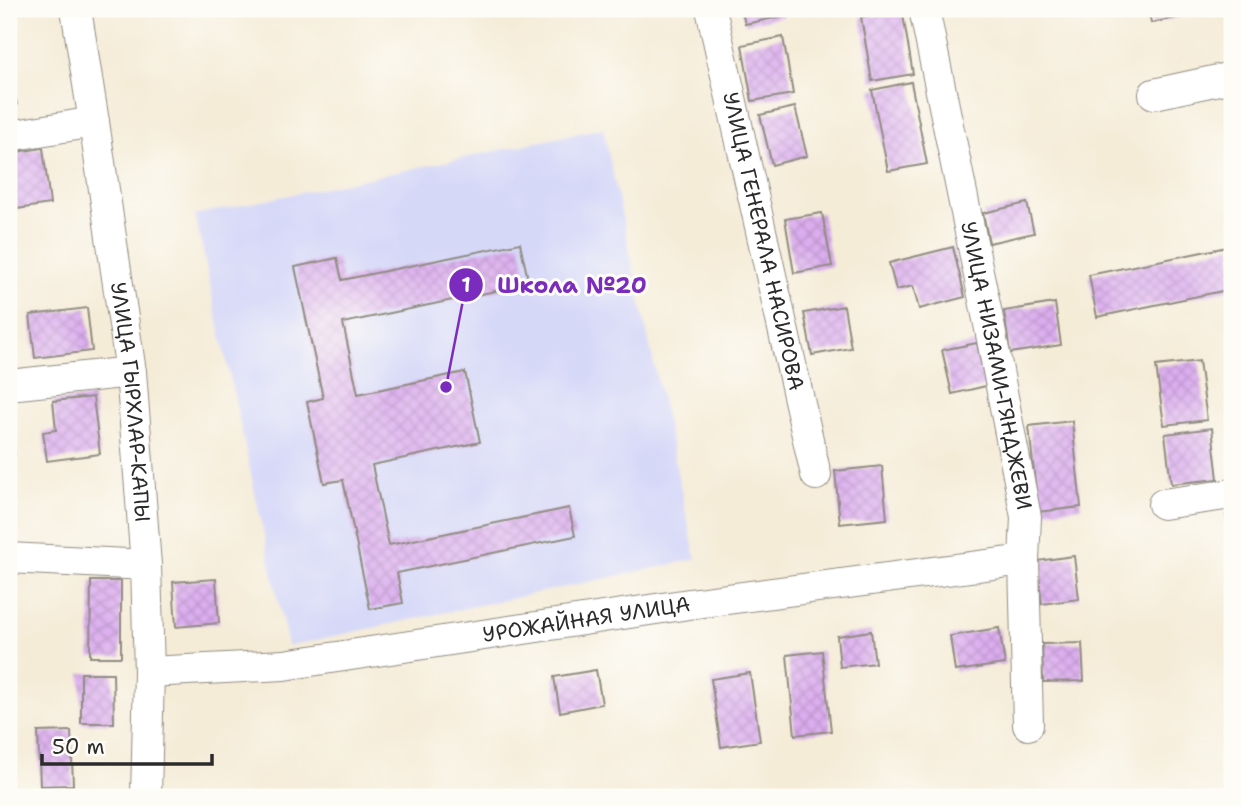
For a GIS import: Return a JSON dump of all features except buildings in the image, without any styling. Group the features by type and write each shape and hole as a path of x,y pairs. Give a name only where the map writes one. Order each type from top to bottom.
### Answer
{"street":[{"name":"УЛИЦА ГЫРХЛАР-КАПЫ","path":"76,9 131,372 146,565 149,672 146,797"},
{"name":"УЛИЦА ГЕНЕРАЛА НАСИРОВА","path":"711,9 816,475"},
{"name":"УЛИЦА НИЗАМИ-ГЯНДЖЕВИ","path":"924,9 1026,517 1024,560 1028,725"},
{"path":"1154,94 1232,77"},
{"path":"9,136 94,122"},
{"path":"9,385 131,372"},
{"path":"1164,505 1232,494"},
{"path":"9,558 146,565"},
{"name":"УРОЖАЙНАЯ УЛИЦА","path":"149,672 285,665 703,603 1024,560"}],"shaded area":[{"path":"603,128 696,559 288,646 195,215"}],"place":[{"name":"Школа №20","path":"446,387"}]}
